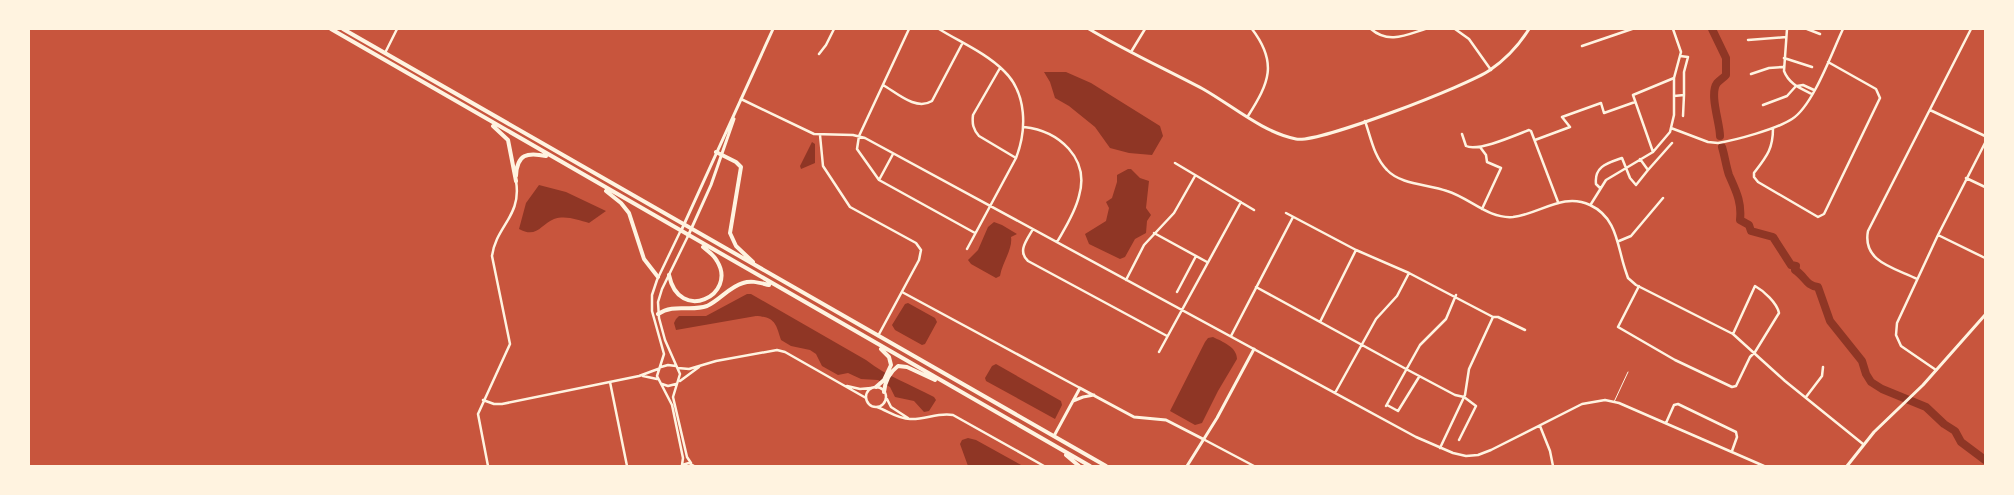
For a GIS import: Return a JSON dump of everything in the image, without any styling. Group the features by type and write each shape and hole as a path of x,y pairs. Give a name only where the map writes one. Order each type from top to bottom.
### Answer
{"highway":[{"path":"331,29 680,232 1090,466"},
{"path":"343,29 1106,466"},
{"path":"484,118 508,140 516,181"},
{"path":"716,152 738,163 741,169 731,224 731,238 738,248 763,270"},
{"path":"516,181 517,164 524,156 535,154 550,157"},
{"path":"596,183 629,213 644,259 658,277"},
{"path":"669,275 675,292 687,300 702,301 710,298 716,292 721,281 720,267 714,257 696,241"},
{"path":"658,314 672,308 706,306 745,282 775,286"},
{"path":"878,345 890,359 891,370"},
{"path":"885,394 884,383 891,370 898,366 903,366 949,386"},
{"path":"874,388 884,383"},
{"path":"1057,447 1079,466"}],"street":[{"path":"385,53 397,29"},
{"path":"681,466 683,458 674,412 658,380 664,354 651,302 658,277 773,29"},
{"path":"819,54 834,29"},
{"path":"909,29 859,136 857,149 878,180 975,233"},
{"path":"939,29 1000,67 1009,78 1018,95 1023,114 1024,127 1016,158 967,249"},
{"path":"1089,29 1204,90 1279,135 1298,140 1315,137 1365,121 1461,86 1491,70 1515,48 1529,29"},
{"path":"1131,52 1145,29"},
{"path":"1248,116 1264,91 1268,75 1266,54 1259,38 1252,29"},
{"path":"1371,29 1375,33 1390,38 1397,38 1426,29"},
{"path":"1455,29 1469,39 1491,70"},
{"path":"1582,46 1632,29"},
{"path":"1590,205 1606,180 1653,152 1666,138 1671,128 1674,115 1674,78 1681,48 1673,29"},
{"path":"1787,29 1783,67 1786,76 1796,86 1812,94"},
{"path":"1807,29 1820,34"},
{"path":"1671,128 1708,142 1718,143 1773,128 1792,119 1802,110 1812,94 1843,29"},
{"path":"1917,279 1875,258 1868,249 1868,231 1972,29"},
{"path":"1748,40 1786,37"},
{"path":"883,84 918,105 927,104 932,101 962,44"},
{"path":"1680,56 1688,57 1684,72 1683,116"},
{"path":"1784,58 1812,67"},
{"path":"1773,128 1773,142 1768,155 1754,173 1754,177 1758,182 1818,217 1824,214 1880,98 1876,89 1828,62"},
{"path":"1000,67 973,115 972,122 974,131 978,136 1016,158"},
{"path":"1751,74 1769,68 1783,67"},
{"path":"1653,152 1635,102 1634,93 1674,78"},
{"path":"1763,105 1787,96 1796,86 1803,85 1814,90"},
{"path":"1674,96 1684,96"},
{"path":"741,100 820,135 859,136 1335,393 1452,453 1466,456 1478,455 1582,404 1605,400 1732,451 1764,466"},
{"path":"1534,140 1570,127 1562,117 1601,103 1604,113 1635,102"},
{"path":"1930,110 1985,136"},
{"path":"694,466 687,457 674,398 674,391 680,376 667,346 658,314 659,297 692,229 722,155 735,113"},
{"path":"1365,121 1378,157 1392,174 1403,180 1449,191 1482,209 1498,215 1514,216 1528,214 1558,202 1575,201 1590,205 1608,220 1619,241 1628,278 1639,286 1733,334 1785,381 1863,444"},
{"path":"1024,127 1042,130 1054,135 1070,150 1078,165 1081,185 1080,195 1072,215 1057,242"},
{"path":"1462,134 1467,148 1480,147 1529,130 1531,131 1558,202"},
{"path":"820,135 824,168 850,207 916,243 920,248 920,258 878,336"},
{"path":"1600,188 1596,184 1596,180 1600,168 1604,164 1622,158 1625,168 1636,185 1672,143"},
{"path":"1936,370 1901,346 1896,335 1897,323 1938,234 1985,143"},
{"path":"1480,147 1486,155 1487,162 1501,168 1482,209"},
{"path":"878,180 893,154"},
{"path":"1640,159 1648,170"},
{"path":"1175,163 1254,210"},
{"path":"1126,280 1144,245 1174,212 1195,176"},
{"path":"1966,178 1985,187"},
{"path":"488,466 478,417 483,400 510,346 492,256 494,247 516,204 518,195 516,181"},
{"path":"1619,241 1631,236 1663,198"},
{"path":"1159,352 1241,202"},
{"path":"1286,213 1356,250 1456,295 1493,317 1498,316 1525,330"},
{"path":"1231,336 1293,217"},
{"path":"1033,229 1022,250 1024,258 1167,336"},
{"path":"1154,233 1207,262"},
{"path":"1938,234 1985,258"},
{"path":"1320,322 1356,250"},
{"path":"1177,292 1196,256"},
{"path":"1335,393 1379,314 1397,296 1409,273"},
{"path":"1639,286 1618,327 1675,360 1732,387 1736,386 1750,358 1779,314 1778,308 1761,289 1755,286 1733,334"},
{"path":"1256,287 1406,370 1455,395 1464,397 1476,406 1459,440"},
{"path":"902,292 1134,417 1166,420 1254,466"},
{"path":"1419,376 1398,411 1386,406 1420,345 1446,319 1456,295"},
{"path":"1847,466 1863,444 1936,370 1985,315"},
{"path":"1440,448 1464,397 1469,369 1493,317"},
{"path":"1187,466 1254,349"},
{"path":"483,400 494,404 502,404 639,376 668,365 687,369 716,361 777,350 843,384 866,398 870,405 909,419 942,414 953,415 1044,466"},
{"path":"660,384 670,386 701,366"},
{"path":"1806,397 1822,376 1824,367"},
{"path":"639,376 658,380"},
{"path":"610,382 627,466"},
{"path":"843,384 858,388 874,388 885,394 891,407 909,419"},
{"path":"866,398 867,392 874,388"},
{"path":"1054,436 1080,388"},
{"path":"876,407 884,403 885,394"},
{"path":"1073,401 1094,395"},
{"path":"1666,424 1674,405 1678,404 1736,432 1737,437 1732,451"},
{"path":"1540,426 1550,451 1553,466"},
{"path":"681,466 691,463"}],"lane":[{"path":"1613,402 1628,372"}],"shaded area":[{"path":"1044,72 1066,72 1091,83 1160,126 1163,136 1152,155 1129,153 1110,148 1095,127 1069,106 1055,98 1050,82"},
{"path":"812,142 815,144 815,163 801,169 800,166"},
{"path":"1131,169 1140,178 1149,181 1146,208 1151,215 1147,221 1146,233 1135,239 1125,257 1120,259 1089,244 1085,234 1106,221 1109,208 1106,202 1112,198 1117,175"},
{"path":"539,185 566,192 606,211 589,223 572,218 558,218 550,221 535,232 525,232 519,229 526,203"},
{"path":"994,222 1017,234 1011,237 1000,276 996,278 971,264 968,260 978,250 988,227"},
{"path":"747,294 751,294 883,371 934,397 936,400 929,411 924,412 914,401 895,397 890,387 878,380 861,379 848,373 838,375 822,366 816,354 810,350 791,346 781,340 774,322 767,318 756,316 676,330 674,323 679,316 706,316"},
{"path":"908,303 935,318 937,322 925,344 922,345 895,330 892,325 905,304"},
{"path":"1213,337 1232,348 1237,359 1202,423 1195,425 1170,411 1205,342 1208,338"},
{"path":"996,364 1061,401 1062,405 1055,419 986,381 985,378 992,366"},
{"path":"968,438 976,440 1023,466 968,466 960,444 962,440"}],"waterway":[{"path":"1712,29 1726,58 1726,75 1717,83 1714,94 1720,136"},
{"path":"1722,147 1729,175 1739,202 1740,220 1749,225 1751,231 1773,237 1791,265 1796,266 1795,270 1808,283 1818,287 1830,321 1862,361 1871,382 1882,389 1926,407 1944,424 1955,431 1961,442 1985,460"}]}
